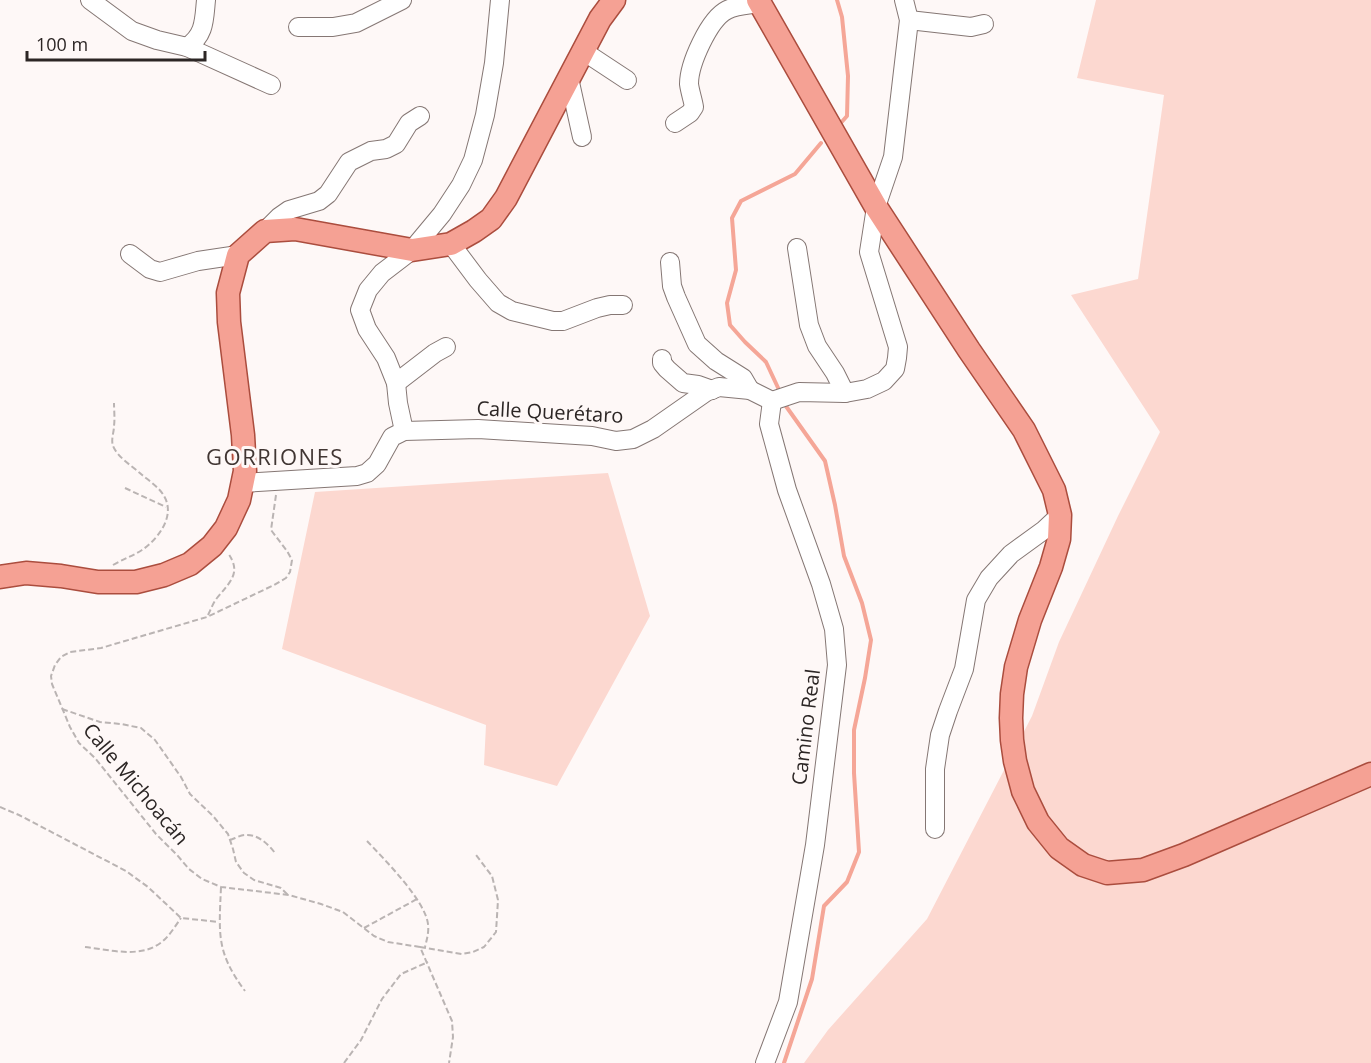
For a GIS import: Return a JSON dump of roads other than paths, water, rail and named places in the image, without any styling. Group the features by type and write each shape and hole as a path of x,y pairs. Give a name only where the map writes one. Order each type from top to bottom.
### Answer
{"main road":[{"path":"0,578 26,573 98,582 136,582 164,575 190,564 212,546 226,528 239,500 245,471 228,293 238,255 265,231 295,229 412,250 452,244 474,231 491,219 506,198 570,78 599,9 614,0"},
{"path":"759,2 876,207 1024,430 1054,490 1060,515 1059,539 1051,567 1030,620 1016,667 1012,694 1011,718 1015,761 1023,791 1038,822 1059,848 1083,865 1107,873 1143,870 1184,855 1371,774"}],"street":[{"path":"90,0 132,31 187,47 271,85"},
{"path":"187,47 195,42 201,32 206,0"},
{"path":"298,27 333,27 356,23 402,0"},
{"path":"243,483 357,476 367,473 376,464 392,437 404,431 396,383 386,358 367,329 360,310 368,290 382,273 412,250 448,205 473,160 485,115 494,63 500,0"},
{"path":"772,401 799,392 845,393 867,389 884,381 895,369 898,347 869,252 876,207 892,156 909,20 904,0"},
{"path":"675,123 694,108 689,83 703,39 718,18 727,10 759,2"},
{"path":"909,20 971,27 984,24"},
{"path":"583,51 627,80"},
{"path":"570,78 582,137"},
{"path":"265,231 289,210 319,201 328,194 349,162 371,151 386,149 396,144 409,123 420,116"},
{"path":"452,244 498,303 512,311 553,321 563,321 597,308 623,305"},
{"path":"797,248 809,325 817,346 845,393"},
{"path":"130,254 150,269 160,272 198,261 238,255"},
{"path":"670,262 672,286 697,344 716,361 743,378 750,390"},
{"path":"396,383 446,347"},
{"path":"662,359 667,369 683,382 712,390"},
{"name":"Calle Querétaro","path":"404,431 478,429 592,436 615,441 633,439 653,429 706,392 719,387 750,390 772,401"},
{"name":"Camino Real","path":"765,1063 788,1002 815,845 837,665 834,629 821,584 787,490 769,424 772,401"},
{"path":"935,829 935,769 940,735 964,669 976,600 989,578 1011,554 1060,515"}],"waterway":[{"path":"837,0 842,17 848,76 847,116 839,125"},
{"path":"780,392 766,362 730,325 727,303 736,270 732,218 741,201 795,174 821,143"},
{"path":"783,402 825,461 844,556 862,603 871,640 854,730 859,852 847,882 824,906 812,979 784,1063"}],"district":[{"name":"GORRIONES","path":"275,457"}]}
